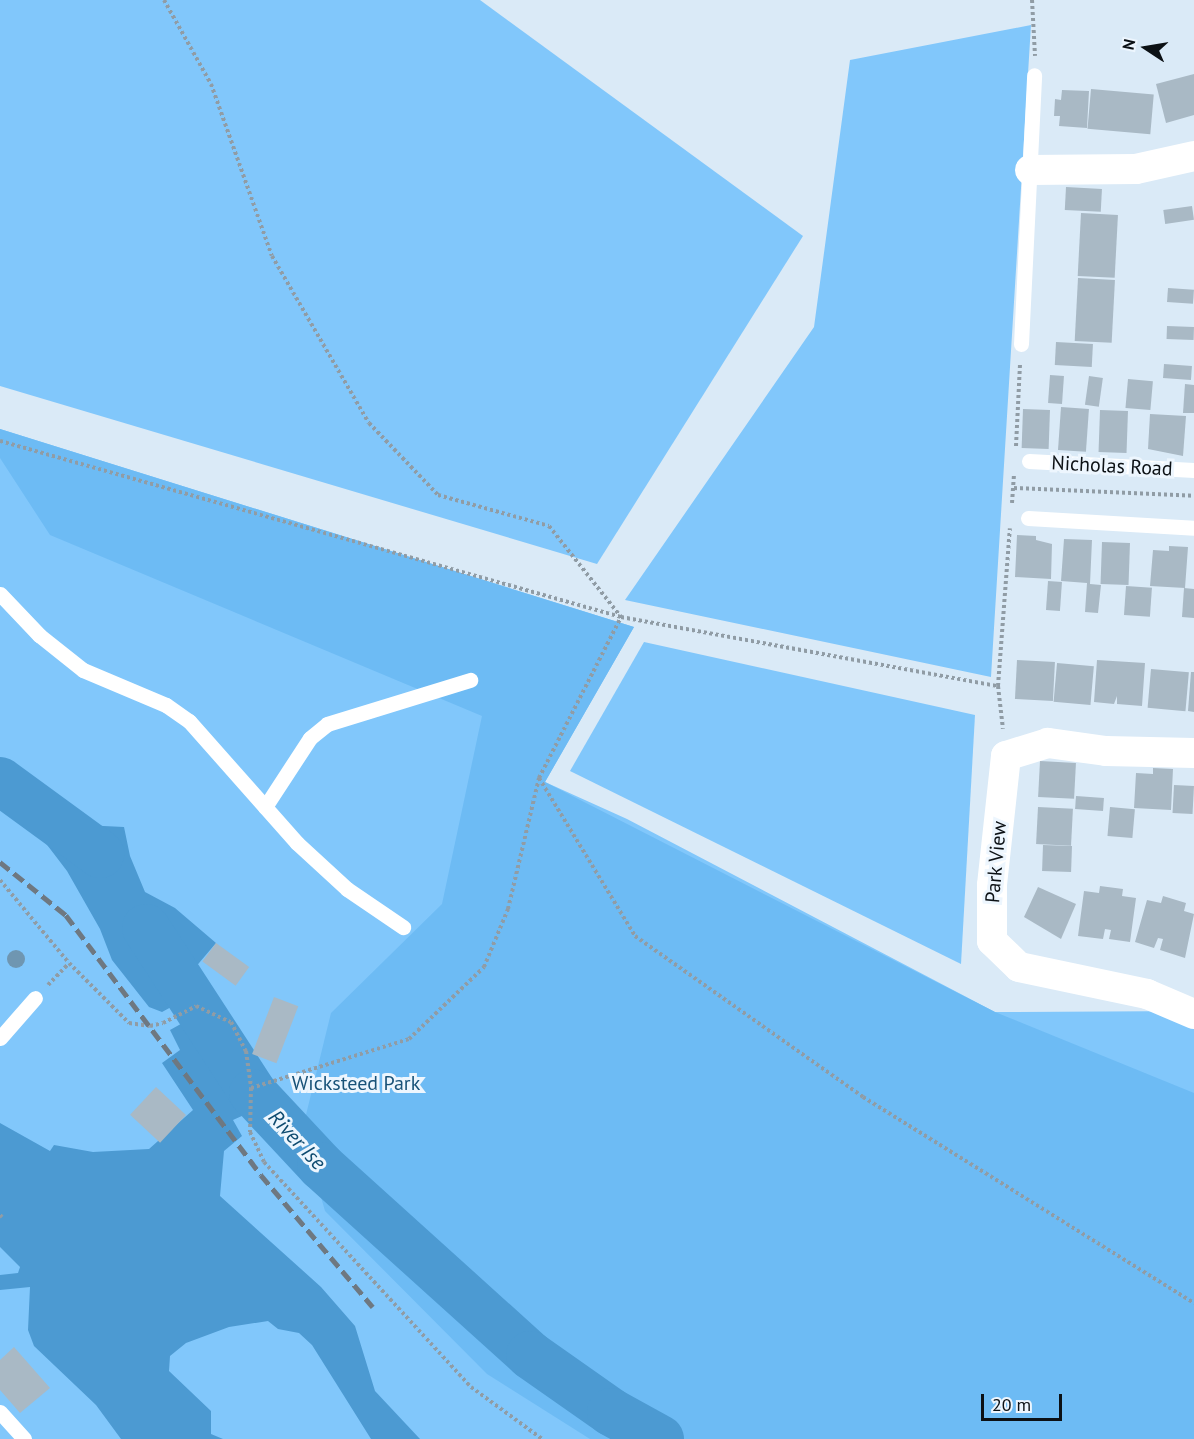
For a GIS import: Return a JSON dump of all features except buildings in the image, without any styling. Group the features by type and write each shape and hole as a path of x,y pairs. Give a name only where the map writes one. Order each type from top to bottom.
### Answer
{"street":[{"path":"1030,170 1136,169 1194,156"},
{"path":"1006,756 1048,743 1106,751 1194,753"},
{"name":"Park View","path":"1006,756 992,885 992,941 1020,967 1147,994 1194,1014"}],"lane":[{"path":"1021,344 1034,75"},
{"name":"Nicholas Road","path":"1029,461 1194,470"},
{"path":"1028,518 1194,528"},
{"path":"0,594 39,635 82,670 166,705 189,721 265,807 347,889 403,927"},
{"path":"265,807 310,738 327,724 470,680"},
{"path":"0,1038 35,998"},
{"path":"0,1412 24,1439"}],"path":[{"path":"165,0 211,84 272,256 369,423 438,495 549,526 621,617"},
{"path":"1032,0 1036,18 1034,75"},
{"path":"0,441 621,617 998,686 1006,756"},
{"path":"1014,488 1194,496"},
{"path":"251,1088 409,1040 484,967 508,909 539,778 621,617"},
{"path":"539,778 635,936 862,1097 1194,1303"},
{"path":"0,880 69,963 129,1023 150,1026 163,1023 196,1006 231,1022 246,1051 251,1088 250,1132 264,1162 471,1387 542,1439"},
{"path":"35,998 69,963"}],"green space":[{"path":"0,0 480,0 803,236 597,564 0,386"},
{"path":"1031,25 991,677 625,600 814,327 850,60"},
{"name":"Wicksteed Park","path":"0,429 634,627 545,782 627,819 995,1012 1194,1011 1194,1439 0,1439"},
{"path":"0,429 634,627 545,782 995,1012 1194,1093 1194,1439 590,1439 487,1374 325,1211 302,1131 331,1013 442,904 482,716 50,535 0,458"},
{"path":"644,642 975,715 961,964 570,771"}],"shaded area":[{"path":"50,811 83,825 124,827 130,856 145,892 175,908 216,943 177,989 184,1000 162,1012 149,1007 112,960 100,929 67,871 38,833"},
{"path":"197,1015 214,1030 233,1057 231,1074 244,1098 244,1115 233,1120 242,1136 224,1151 220,1196 321,1287 355,1326 375,1391 420,1439 371,1439 312,1345 299,1333 278,1329 268,1321 229,1327 186,1343 170,1356 169,1371 211,1411 211,1434 223,1439 121,1439 96,1405 34,1346 28,1330 30,1287 0,1290 0,1275 18,1273 20,1267 0,1247 0,1123 50,1151 54,1145 93,1152 149,1149 193,1110 162,1063 180,1050 170,1030"}],"waterway":[{"name":"River Ise","path":"0,781 100,854"},
{"name":"River Ise","path":"146,928 253,1093 321,1166 530,1355 611,1412 660,1439"}],"railway":[{"path":"0,862 66,915 261,1175 373,1307"}]}
